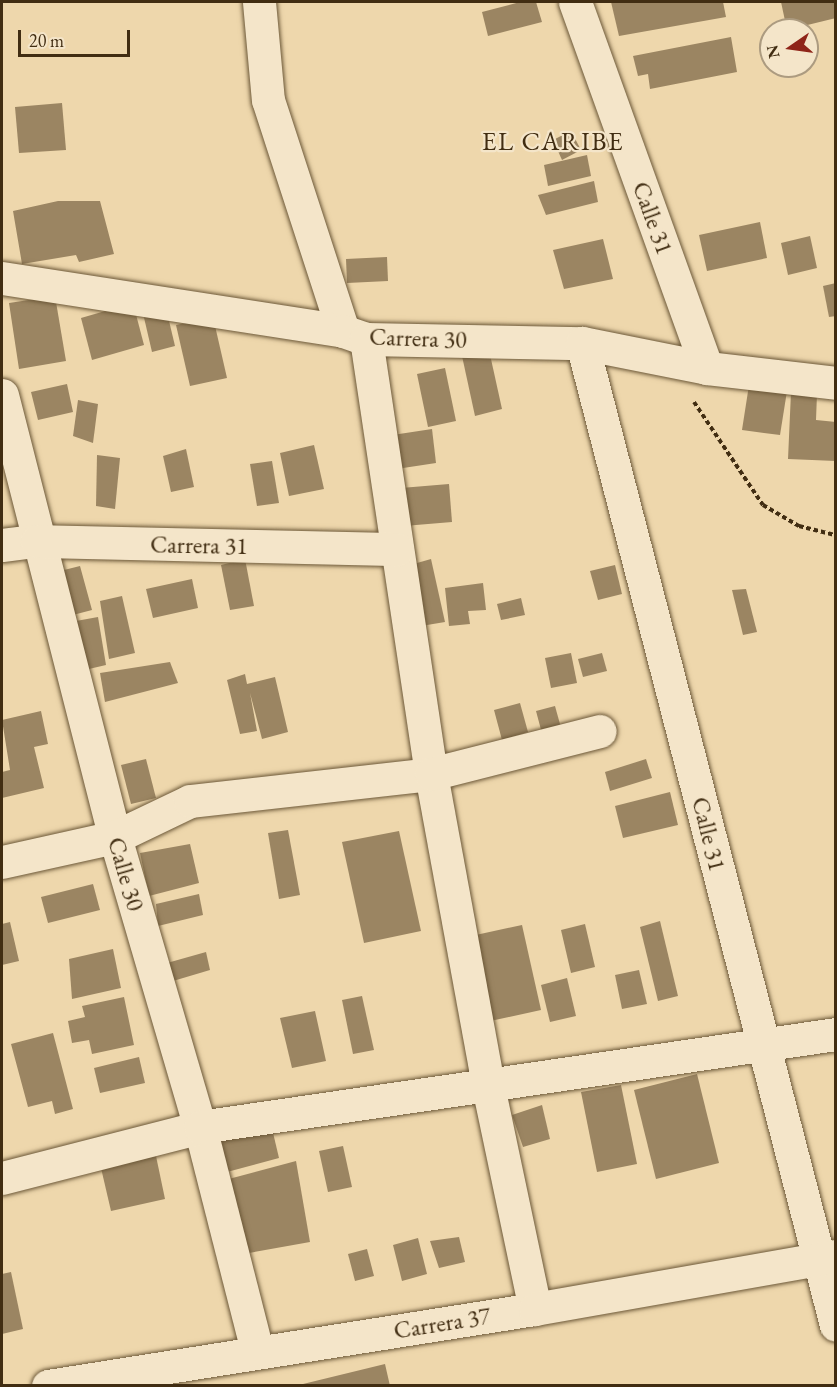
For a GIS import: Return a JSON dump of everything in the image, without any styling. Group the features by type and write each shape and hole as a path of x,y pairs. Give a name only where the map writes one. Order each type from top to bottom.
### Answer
{"street":[{"path":"259,2 268,100 355,335 397,549 431,774 488,1086 535,1309"},
{"name":"Calle 31","path":"575,2 707,368"},
{"name":"Carrera 30","path":"2,278 355,335 582,343 707,368 836,382"},
{"name":"Calle 31","path":"582,343 764,1045 827,1258 836,1325"},
{"name":"Calle 30","path":"2,395 37,541 116,837 200,1126 257,1350"},
{"name":"Carrera 31","path":"2,545 37,541 397,549"},
{"path":"2,862 116,837 190,801 431,774 600,731"},
{"path":"2,1178 200,1126 836,1034"},
{"name":"Carrera 37","path":"48,1386 257,1350 535,1309 827,1258"}],"path":[{"path":"707,368 689,394 763,505 800,526 836,535"}],"building":[{"path":"520,2 536,2 542,22 488,36 482,12"},
{"path":"611,2 723,2 726,17 619,36"},
{"path":"781,2 836,2 836,18 819,22 819,18 784,18"},
{"path":"731,37 737,72 650,89 648,74 638,76 633,56"},
{"path":"62,103 66,150 19,153 15,107"},
{"path":"571,131 581,150 562,160 553,140"},
{"path":"587,155 591,176 548,186 544,165"},
{"path":"594,181 598,202 546,215 538,195"},
{"path":"58,201 100,201 114,254 79,262 76,255 22,264 13,211"},
{"path":"760,222 767,258 707,271 699,235"},
{"path":"810,236 817,268 788,275 781,243"},
{"path":"603,239 613,279 564,289 553,250"},
{"path":"387,257 388,281 347,283 346,259"},
{"path":"836,283 836,316 829,317 823,286"},
{"path":"55,296 66,361 19,369 9,303"},
{"path":"133,303 144,345 92,360 81,318"},
{"path":"165,304 175,346 152,352 142,309"},
{"path":"213,317 227,378 190,386 176,325"},
{"path":"489,350 502,409 475,416 462,356"},
{"path":"445,368 456,421 428,427 417,374"},
{"path":"67,384 73,412 38,420 31,392"},
{"path":"749,385 787,391 780,435 742,430"},
{"path":"791,392 817,394 816,420 836,422 836,461 788,459"},
{"path":"78,400 98,404 93,443 73,436"},
{"path":"432,429 436,463 390,470 386,436"},
{"path":"314,445 324,489 289,496 280,453"},
{"path":"186,449 194,487 171,492 163,456"},
{"path":"97,455 120,458 115,509 96,506"},
{"path":"272,461 279,503 257,506 250,464"},
{"path":"449,484 452,522 404,526 401,488"},
{"path":"245,559 254,606 230,610 221,565"},
{"path":"431,559 445,622 421,626 410,565"},
{"path":"615,565 622,594 598,600 590,571"},
{"path":"80,566 92,610 69,616 56,572"},
{"path":"192,579 198,608 153,618 146,589"},
{"path":"483,583 486,610 468,611 470,624 449,626 445,588"},
{"path":"746,589 757,632 743,635 732,590"},
{"path":"122,596 135,653 109,659 100,601"},
{"path":"521,598 525,615 501,620 497,604"},
{"path":"98,617 106,665 76,672 65,623"},
{"path":"571,653 577,683 551,688 545,658"},
{"path":"602,653 607,671 583,677 578,659"},
{"path":"170,662 178,683 105,702 100,673"},
{"path":"245,674 247,684 275,677 288,732 262,739 250,693 257,731 240,734 227,680"},
{"path":"520,703 528,732 502,740 494,710"},
{"path":"555,706 563,735 544,741 536,711"},
{"path":"41,711 48,744 34,747 44,788 2,798 2,772 10,770 2,720"},
{"path":"146,759 156,798 131,804 121,765"},
{"path":"646,759 652,778 610,791 605,772"},
{"path":"670,792 678,825 623,838 615,806"},
{"path":"288,830 300,895 279,899 268,833"},
{"path":"399,831 421,931 364,943 342,842"},
{"path":"190,844 199,883 149,896 140,853"},
{"path":"93,884 100,910 48,923 41,897"},
{"path":"199,894 203,915 158,926 156,904"},
{"path":"660,921 678,996 658,1001 640,927"},
{"path":"10,922 19,961 2,965 2,924"},
{"path":"585,924 595,967 571,973 561,930"},
{"path":"522,925 541,1010 481,1023 462,938"},
{"path":"113,949 121,988 72,999 69,959"},
{"path":"206,952 210,970 173,981 167,963"},
{"path":"639,970 647,1004 622,1009 615,975"},
{"path":"567,978 576,1016 550,1022 541,985"},
{"path":"362,996 374,1050 353,1054 342,1000"},
{"path":"124,997 134,1045 92,1054 89,1040 72,1043 68,1021 85,1017 82,1006"},
{"path":"315,1011 326,1061 292,1068 280,1018"},
{"path":"53,1033 73,1109 55,1114 52,1101 28,1107 11,1044"},
{"path":"139,1057 145,1083 100,1093 94,1068"},
{"path":"697,1074 719,1163 656,1179 634,1090"},
{"path":"621,1085 637,1164 597,1172 581,1092"},
{"path":"542,1105 550,1139 523,1147 512,1115"},
{"path":"270,1120 279,1158 227,1172 218,1133"},
{"path":"343,1146 352,1187 328,1192 319,1151"},
{"path":"156,1156 165,1199 111,1211 101,1168"},
{"path":"296,1161 310,1242 238,1255 225,1180"},
{"path":"459,1237 465,1262 439,1268 430,1241"},
{"path":"418,1238 427,1274 402,1281 393,1245"},
{"path":"367,1249 374,1276 355,1281 348,1254"},
{"path":"11,1272 23,1329 2,1334 2,1274"},
{"path":"385,1364 390,1386 304,1386 303,1384"}],"district":[{"name":"EL CARIBE","path":"553,142"}]}
